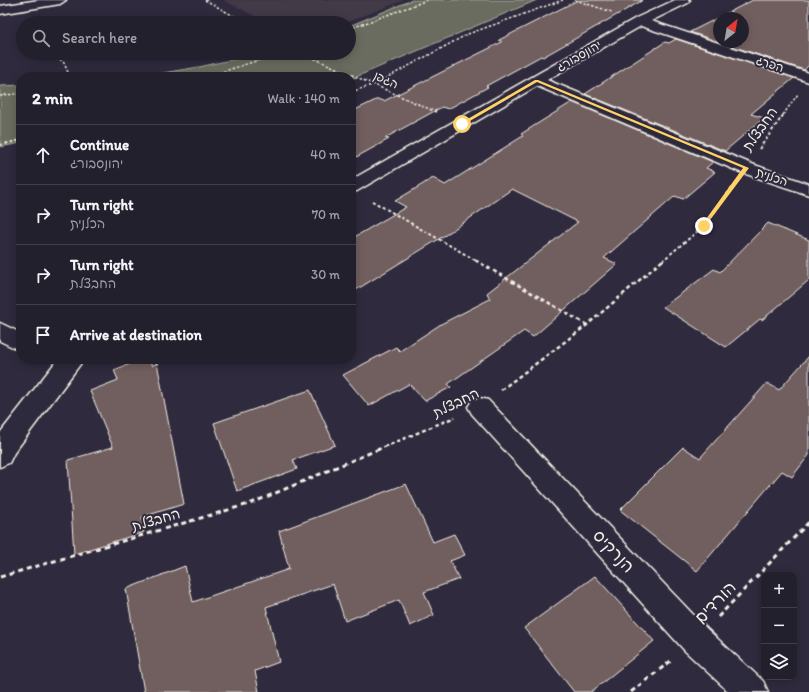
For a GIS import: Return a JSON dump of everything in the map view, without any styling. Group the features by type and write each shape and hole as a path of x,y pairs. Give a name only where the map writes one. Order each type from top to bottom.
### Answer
{"street":[{"path":"0,10 60,0"},
{"name":"יהונסבורג","path":"356,184 640,21 684,0"},
{"name":"הפרג","path":"640,21 809,78"},
{"name":"הכלנית","path":"537,81 746,168 809,190"},
{"path":"0,331 16,340"},
{"path":"0,456 3,448 61,364"},
{"name":"הנרקיס","path":"480,407 696,640 752,692"}],"path":[{"path":"205,0 234,16"},
{"path":"356,26 428,0"},
{"path":"356,90 375,84 468,34 563,0"},
{"path":"575,0 640,21"},
{"path":"61,60 64,63 68,72"},
{"path":"222,72 259,60"},
{"name":"הגפן","path":"318,60 347,72"},
{"name":"הגפן","path":"356,76 462,124"},
{"name":"החבצלת","path":"0,577 252,503 480,407 587,325 704,226 800,91"},
{"path":"0,96 16,94"},
{"path":"0,145 16,141"},
{"path":"371,200 587,325"},
{"name":"הורדים","path":"632,692 696,640 785,549 809,522"}],"shaded area":[{"path":"223,0 404,0 356,19 356,16 255,16"}],"green space":[{"path":"412,0 537,0 356,77 356,72 168,72 230,60 356,60 356,23"},
{"path":"16,85 16,144 0,147 0,86"}],"building":[{"path":"578,0 643,0 543,57 541,56 486,86 488,87 448,109 442,107 385,138 389,139 356,157 356,110 378,99 384,101 502,42 499,40"},
{"path":"753,0 809,0 809,65 804,70 738,48 749,48 749,12 729,12"},
{"path":"713,20 713,40 690,32"},
{"path":"676,39 794,78 751,114 764,118 725,151 585,94 665,42 669,43"},
{"path":"572,102 713,162 706,168 715,172 683,199 675,196 604,258 617,264 533,337 524,331 448,384 451,387 425,401 409,384 369,406 343,375 396,347 400,351 441,324 490,299 487,293 578,222 512,189 447,234 356,290 356,236 406,207 395,201 433,178 445,185 523,136 521,134"},
{"path":"768,223 809,240 809,280 762,320 760,319 726,347 663,307 714,269 720,272"},
{"path":"809,356 809,455 792,477 782,471 697,571 620,510 683,447 700,458 767,383 779,390"},
{"path":"130,364 151,364 152,366 157,364 184,504 142,517 144,532 74,554 68,460 113,447 90,391 118,380 114,370"},
{"path":"310,390 335,445 293,460 297,469 237,491 214,423"},
{"path":"406,484 433,542 454,534 465,555 450,561 459,579 424,592 434,615 410,626 399,600 345,621 333,584 266,607 279,662 255,671 259,692 144,692 126,589 185,566 193,602 289,569 279,531"},
{"path":"595,576 654,641 591,692 574,692 524,628"}],"route":[{"path":"462,124 537,81 746,168 704,226"}]}
